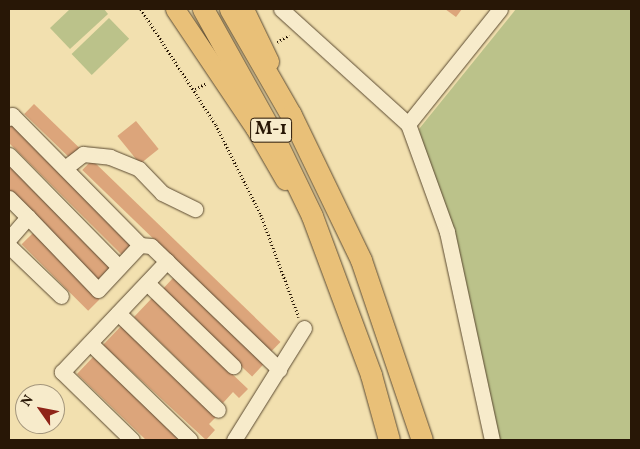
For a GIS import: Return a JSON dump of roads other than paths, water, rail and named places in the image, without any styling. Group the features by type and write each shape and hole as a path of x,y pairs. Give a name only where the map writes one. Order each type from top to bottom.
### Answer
{"highway":[{"name":"М-1","path":"203,9 271,131 328,256 371,375 389,440"},
{"name":"М-1","path":"230,9 290,116 361,260 422,440"}],"main road":[{"path":"174,9 255,128 328,256"},
{"path":"244,9 290,116"}],"lane":[{"path":"281,9 408,124 447,232 492,440"},
{"path":"408,124 500,9"},
{"path":"9,118 12,115 140,245 151,246 279,369"},
{"path":"64,168 83,154 110,157 139,169 162,193 195,209"},
{"path":"9,155 120,267"},
{"path":"9,198 98,290 140,245"},
{"path":"9,239 28,217"},
{"path":"9,246 61,296"},
{"path":"132,440 62,372 167,262"},
{"path":"146,283 233,366"},
{"path":"118,313 218,410"},
{"path":"234,440 304,328"},
{"path":"90,343 190,440"}]}
